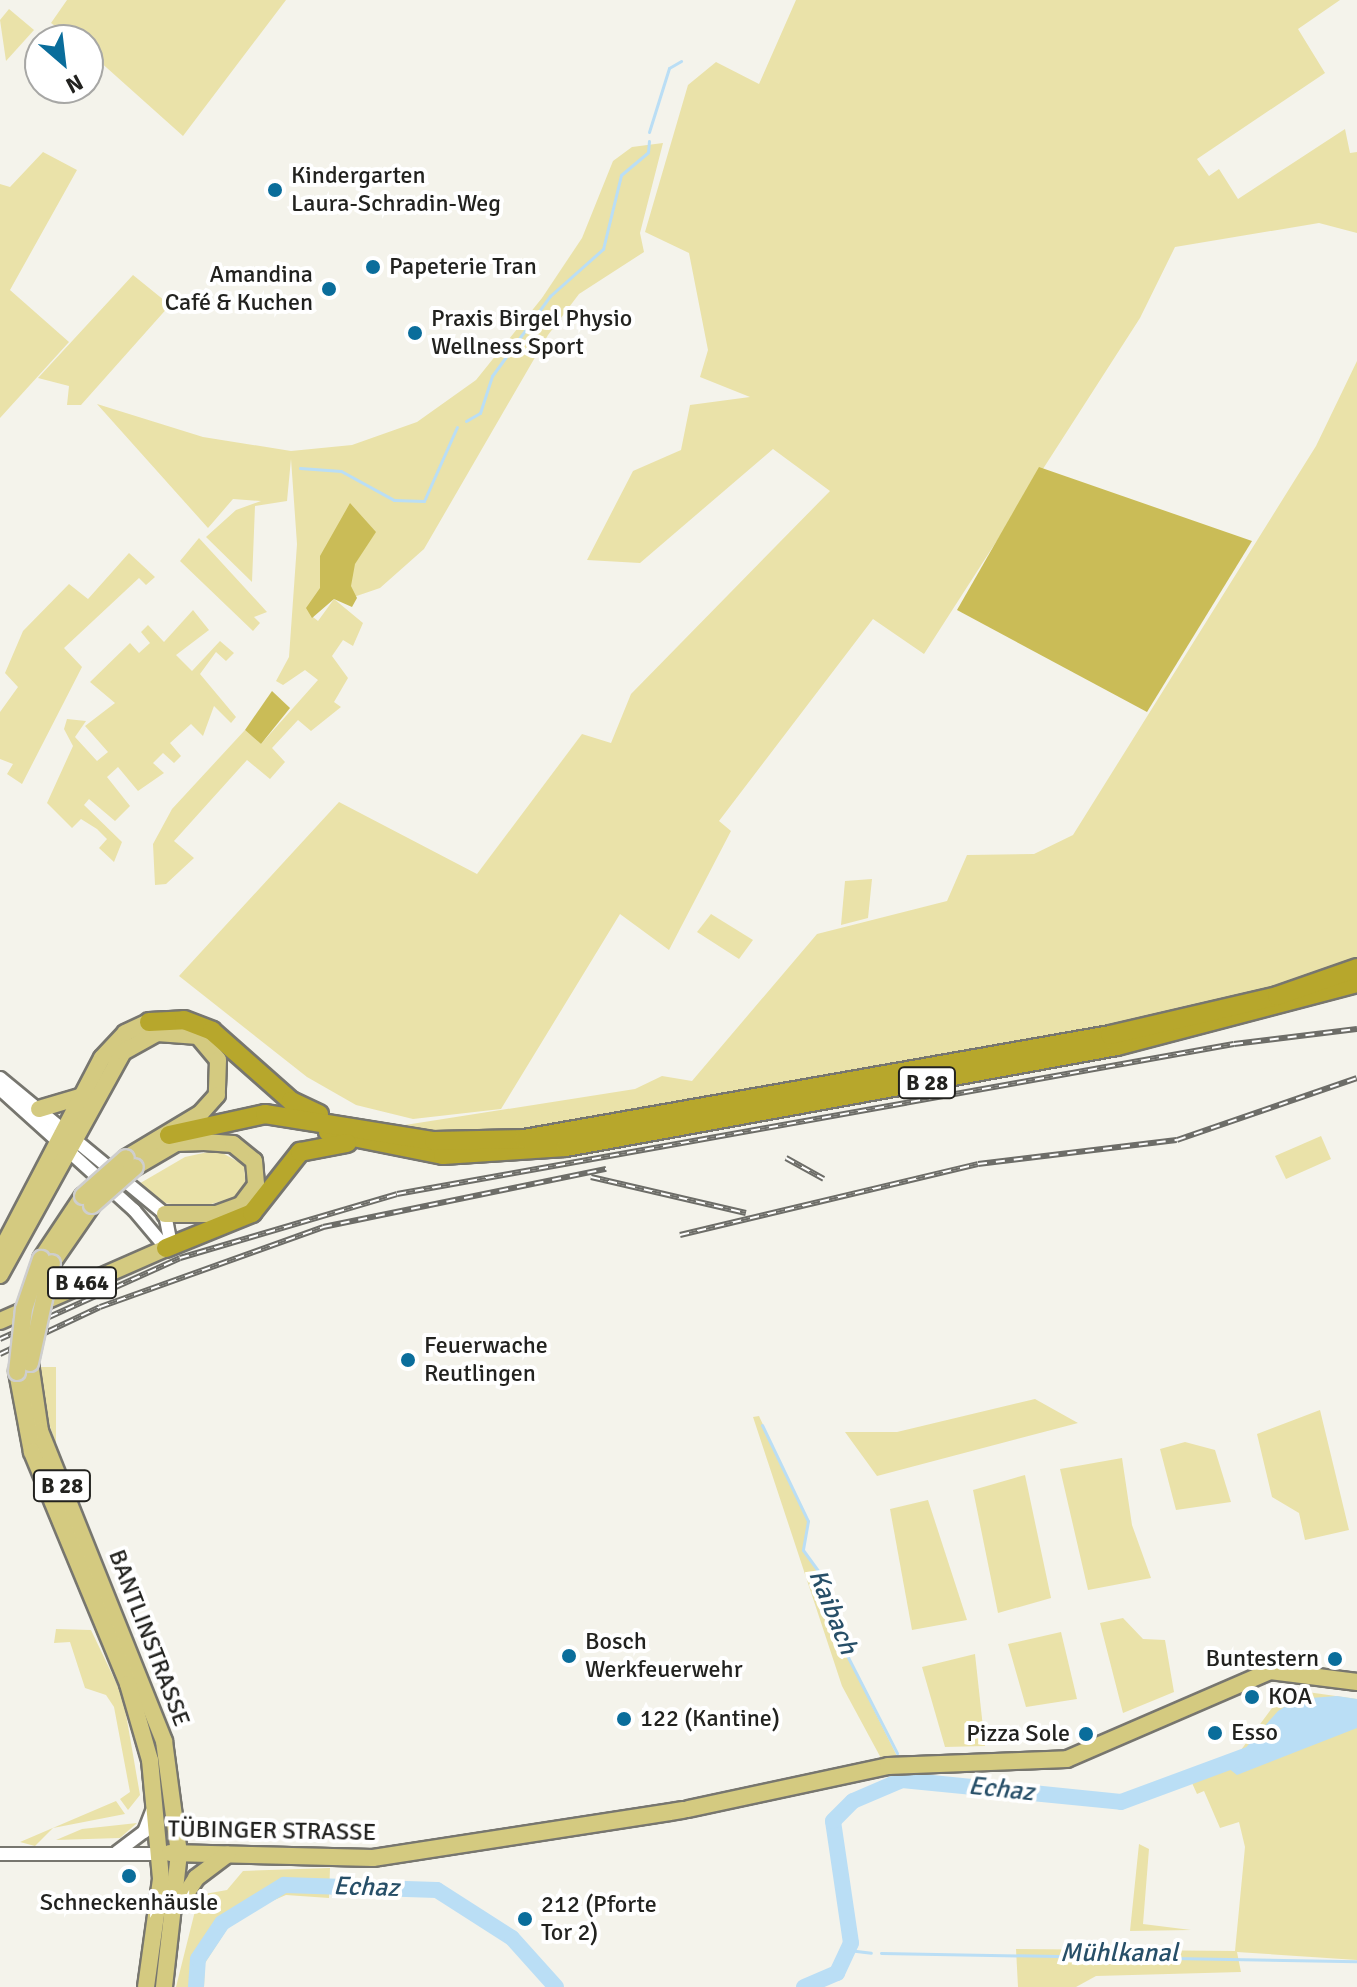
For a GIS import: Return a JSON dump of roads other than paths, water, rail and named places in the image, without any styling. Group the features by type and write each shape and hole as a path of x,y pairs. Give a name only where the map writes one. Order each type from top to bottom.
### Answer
{"highway":[{"name":"B 28","path":"172,1139 245,1116 345,1123 434,1141 524,1139 1122,1032 1357,968"},
{"name":"B 28","path":"172,1139 259,1125 443,1155 566,1147 1131,1043 1357,983"},
{"path":"151,1028 202,1026 291,1101 345,1123"},
{"name":"B 464","path":"168,1247 252,1213 300,1152 362,1140"}],"main road":[{"path":"0,1253 117,1060 151,1028"},
{"path":"0,1275 67,1142 83,1096 116,1041 151,1028 198,1036 221,1069 212,1103 172,1139"},
{"path":"39,1109 83,1096"},
{"path":"165,1214 230,1210 256,1185 254,1161 233,1144 172,1139"},
{"name":"B 28","path":"24,1367 47,1261 88,1200 131,1163 172,1139"},
{"name":"B 464","path":"0,1321 168,1247"},
{"name":"BANTLINSTRASSE","path":"24,1367 32,1452 136,1705 156,1795 161,1854 146,1987"},
{"name":"BANTLINSTRASSE","path":"24,1367 44,1444 160,1723 179,1853 177,1908 164,1987"},
{"name":"TÜBINGER STRASSE","path":"161,1854 385,1857 686,1809 870,1768 1013,1766 1076,1757 1270,1671 1357,1682"},
{"path":"177,1908 196,1878 228,1855"}],"street":[{"path":"0,1078 39,1109 168,1247"},
{"path":"0,1089 165,1214 168,1247"},
{"path":"114,1854 144,1832 156,1795"},
{"name":"TÜBINGER STRASSE","path":"0,1854 161,1854"}],"water":[{"path":"1337,1696 1357,1699 1357,1728 1237,1775 1228,1768 1278,1711 1297,1699"}],"waterway":[{"path":"649,132 669,68 681,61"},
{"path":"466,421 480,413 492,376 550,296 603,249 621,175 648,152 649,141"},
{"path":"300,468 341,471 394,500 424,501 457,427"},
{"name":"Kaibach","path":"762,1425 808,1521 803,1550 823,1578 831,1624 897,1753"},
{"name":"Echaz","path":"804,1987 837,1973 851,1943 833,1821 853,1801 902,1780 1121,1802 1251,1754"},
{"name":"Echaz","path":"196,1987 198,1959 222,1923 284,1885 437,1890 512,1938 556,1987"},
{"name":"Mühlkanal","path":"848,1950 871,1953"},
{"name":"Mühlkanal","path":"881,1953 1357,1961"}],"railway":[{"path":"0,1339 180,1258 397,1194 1234,1044 1357,1029"},
{"path":"680,1235 978,1164 1177,1140 1357,1078"},
{"path":"786,1158 824,1179"},
{"path":"0,1354 100,1307 323,1227 606,1169"},
{"path":"591,1177 746,1213"}],"place":[{"name":"Kindergarten Laura-Schradin-Weg","path":"275,190"},
{"name":"Papeterie Tran","path":"373,267"},
{"name":"Amandina Café & Kuchen","path":"329,289"},
{"name":"Praxis Birgel Physio Wellness Sport","path":"415,333"},
{"name":"Feuerwache Reutlingen","path":"408,1360"},
{"name":"Bosch Werkfeuerwehr","path":"569,1656"},
{"name":"Buntestern","path":"1335,1659"},
{"name":"KOA","path":"1252,1697"},
{"name":"122 (Kantine)","path":"624,1719"},
{"name":"Esso","path":"1215,1733"},
{"name":"Pizza Sole","path":"1086,1734"},
{"name":"Schneckenhäusle","path":"129,1876"},
{"name":"212 (Pforte Tor 2)","path":"525,1919"}]}
